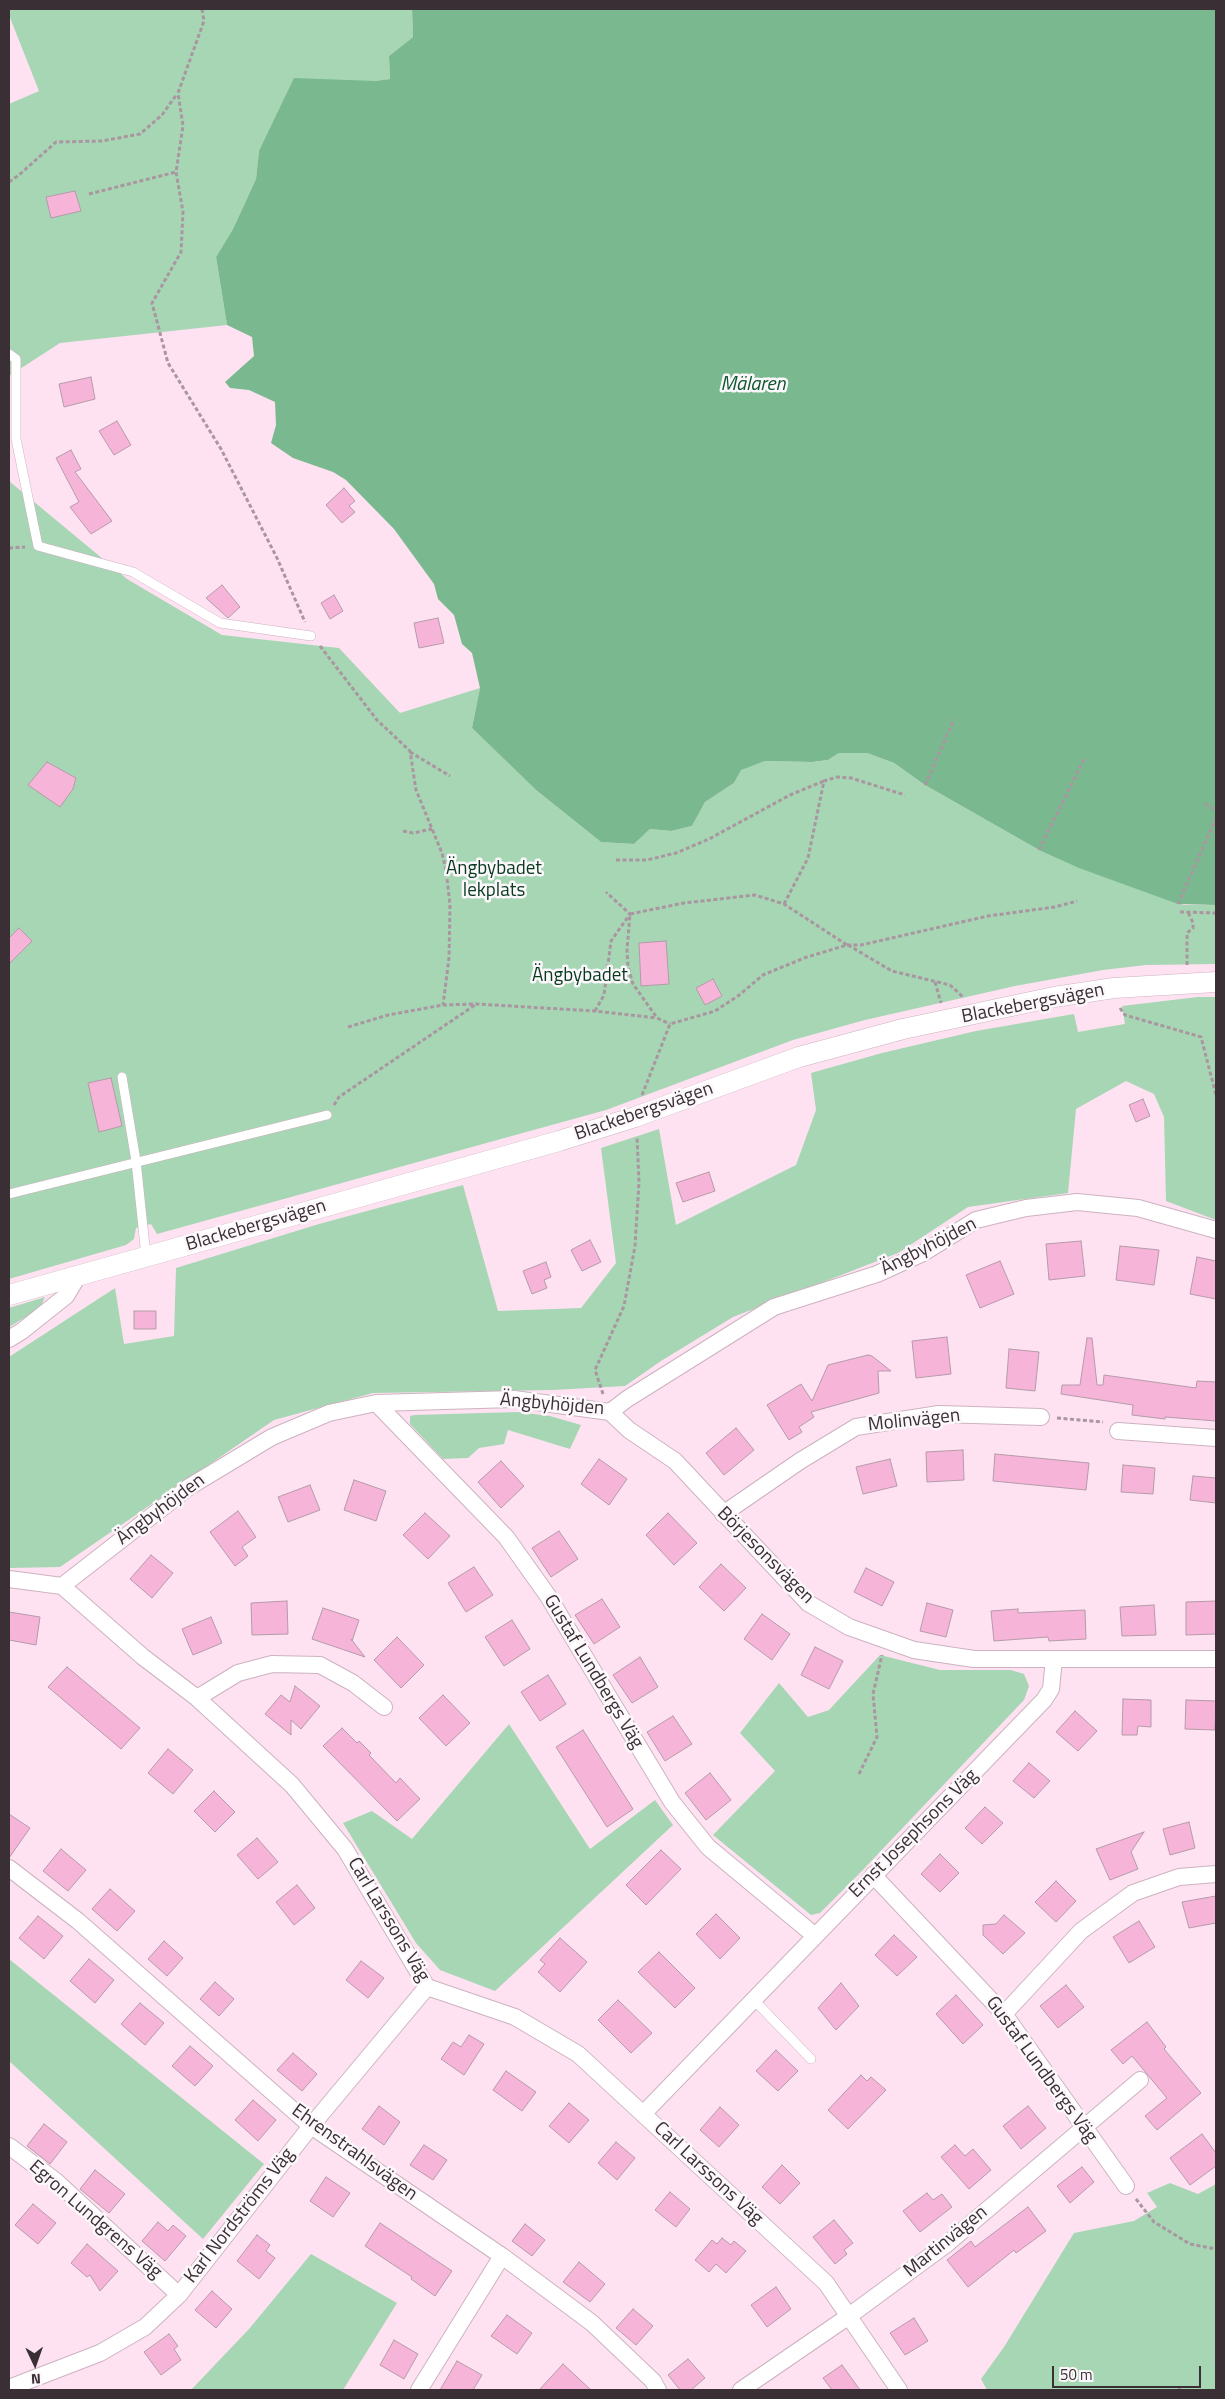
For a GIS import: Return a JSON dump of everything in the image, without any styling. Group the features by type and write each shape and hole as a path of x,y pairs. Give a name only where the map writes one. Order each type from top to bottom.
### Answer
{"street":[{"name":"Blackebergsvägen","path":"9,1295 559,1141 636,1124 799,1057 903,1029 1054,997 1114,988 1216,982"},
{"name":"Ängbyhöjden","path":"62,1586 188,1487 272,1437 329,1413 376,1403 514,1399 610,1412 627,1399 774,1307 877,1274 924,1252 976,1220 1026,1208 1077,1202 1138,1208 1216,1230"},
{"path":"9,1339 66,1296 78,1276"},
{"name":"Gustaf Lundbergs Väg","path":"376,1403 506,1537 548,1596 672,1802 708,1847 814,1935"},
{"name":"Börjesonsvägen","path":"610,1412 629,1430 675,1461 808,1603 849,1627 914,1650 974,1659 1216,1659"},
{"name":"Molinvägen","path":"723,1514 856,1427 939,1414 1041,1417"},
{"path":"1118,1431 1216,1438"},
{"path":"9,1579 62,1586"},
{"name":"Carl Larssons Väg","path":"62,1586 143,1657 198,1698 292,1785 345,1848 427,1987 515,2017 578,2054 826,2284 899,2390"},
{"name":"Ernst Josephsons Väg","path":"644,2114 814,1935 1044,1700 1051,1689 1054,1658"},
{"path":"198,1698 238,1673 272,1664 320,1665 353,1683 384,1706"},
{"name":"Ehrenstrahlsvägen","path":"9,1868 78,1921 311,2126 502,2256 592,2323 653,2381 658,2390"},
{"path":"1004,2014 1081,1931 1133,1893 1179,1877 1216,1874"},
{"name":"Gustaf Lundbergs Väg","path":"873,1875 1004,2014 1126,2186"},
{"name":"Karl Nordströms Väg","path":"9,2388 100,2353 145,2327 179,2295 311,2126 427,1987"},
{"name":"Martinvägen","path":"741,2390 849,2316 948,2243 1140,2080"},
{"name":"Egron Lundgrens Väg","path":"9,2146 57,2182 179,2295"},
{"path":"419,2390 502,2256"}],"lane":[{"path":"9,354 16,359 16,439 38,546 133,572 220,624 312,636"},
{"path":"122,1076 136,1161 146,1256"},
{"path":"9,1194 327,1115"},
{"path":"753,2000 811,2059"}],"path":[{"path":"9,182 20,176 56,142 102,141 140,134 162,115 178,93 204,21 202,9"},
{"path":"178,93 183,126 176,172 183,212 181,252 152,304 168,362 221,449 277,558 312,636 377,720 410,752 450,776"},
{"path":"89,194 176,172"},
{"path":"925,785 954,719"},
{"path":"410,752 416,790 442,853 450,905 449,958 443,1005"},
{"path":"1039,850 1085,757"},
{"path":"616,860 647,860 676,853 709,839 790,795 837,777 851,778 905,795"},
{"path":"784,904 808,858 824,781"},
{"path":"1205,804 1216,810"},
{"path":"1178,904 1216,818"},
{"path":"403,831 413,833 432,829"},
{"path":"606,892 630,914"},
{"path":"595,1011 604,995 611,941 630,914 692,902 755,895 784,904 892,971 950,985 961,994 965,1001 960,1002 964,1016"},
{"path":"348,1027 388,1015 443,1005 476,1004 595,1011 657,1018 670,1024 714,1011 738,996 763,976 804,958 847,944 861,945 988,916 1055,907 1077,901"},
{"path":"1180,912 1216,913"},
{"path":"1187,967 1187,933 1193,928 1188,912"},
{"path":"630,914 627,950 628,967 633,984 657,1018"},
{"path":"935,982 942,1006"},
{"path":"1115,999 1125,1015 1201,1037 1216,1095"},
{"path":"327,1115 340,1097 476,1004"},
{"path":"610,1412 595,1370 624,1306 636,1246 639,1182 636,1124 647,1076 670,1024"},
{"path":"1041,1417 1108,1422 1118,1431"},
{"path":"859,1774 877,1737 873,1694 886,1640"},
{"path":"1126,2186 1154,2222 1190,2244 1216,2249"}],"green space":[{"path":"9,9 412,9 413,37 389,56 390,79 375,81 259,151 256,179 233,229 216,257 227,325 60,343 9,376 9,104 39,91 9,15"},
{"path":"9,481 127,579 222,635 339,648 400,713 480,688 472,728 536,790 601,842 634,844 650,829 671,831 692,826 705,802 734,783 741,769 765,761 812,762 828,760 839,753 867,753 894,763 925,785 1039,850 1184,905 1216,905 1216,964 1146,965 1103,970 1015,986 865,1020 793,1040 606,1110 157,1234 151,1224 136,1228 134,1239 126,1245 9,1279"},
{"path":"1198,997 1216,997 1216,1220 1166,1201 1164,1117 1154,1094 1126,1081 1076,1109 1068,1193 968,1207 898,1253 733,1317 661,1361 625,1386 553,1390 373,1393 274,1420 60,1567 9,1568 9,1357 115,1288 124,1344 174,1336 176,1268 319,1224 463,1185 498,1311 581,1308 616,1263 601,1148 659,1129 676,1225 796,1165 816,1110 811,1073 882,1053 976,1031 1074,1014 1078,1032 1125,1024 1122,1006"},
{"path":"45,1297 41,1306 34,1312 9,1327 9,1308"},
{"path":"518,1412 550,1416 581,1425 570,1449 508,1430 504,1444 479,1448 468,1458 443,1459 410,1424 410,1416 415,1415"},
{"path":"880,1655 940,1670 1011,1670 1024,1674 1029,1686 1024,1700 858,1875 820,1913 811,1915 713,1835 775,1771 740,1733 779,1683 808,1717 829,1710"},
{"path":"509,1724 590,1849 655,1800 673,1825 495,1991 440,1970 416,1943 343,1823 372,1811 412,1839"},
{"path":"9,1959 264,2164 203,2239 9,2061"},
{"path":"1170,2183 1198,2194 1216,2184 1216,2390 987,2390 981,2379 1004,2347 1074,2233 1134,2221 1157,2207 1147,2193"},
{"path":"311,2254 397,2303 343,2390 191,2390 249,2329"}],"water":[{"name":"Mälaren","path":"412,9 1216,9 1216,905 1178,904 1079,868 1039,850 925,785 894,763 867,753 839,753 828,760 812,762 765,761 741,770 734,783 705,802 692,826 671,831 650,829 634,844 601,842 536,790 472,728 480,688 472,653 462,644 454,615 438,599 434,584 394,529 346,480 333,472 293,458 271,443 276,425 275,402 249,390 230,388 225,382 254,356 252,337 227,325 216,257 233,229 256,179 259,151 294,78 375,81 390,79 389,56 413,37"}],"building":[{"path":"75,191 81,211 51,218 46,197"},
{"path":"91,377 95,399 64,407 59,384"},
{"path":"117,421 131,445 114,455 99,431"},
{"path":"71,450 81,469 75,472 112,521 91,534 70,507 79,502 56,458"},
{"path":"344,488 355,501 349,506 355,512 342,523 326,505"},
{"path":"222,585 240,607 228,618 206,598"},
{"path":"334,595 343,611 330,619 321,603"},
{"path":"438,618 444,643 419,648 414,623"},
{"path":"47,762 76,778 73,789 60,807 28,785"},
{"path":"19,928 32,941 9,964 9,938"},
{"path":"666,941 669,984 641,986 639,943"},
{"path":"713,979 722,996 705,1005 696,988"},
{"path":"111,1078 122,1126 99,1132 88,1083"},
{"path":"1143,1099 1150,1116 1136,1122 1129,1105"},
{"path":"709,1172 715,1191 683,1202 676,1183"},
{"path":"590,1240 601,1262 582,1271 571,1250"},
{"path":"1081,1241 1085,1276 1049,1280 1046,1244"},
{"path":"1120,1246 1159,1250 1154,1285 1116,1280"},
{"path":"1197,1257 1216,1261 1216,1299 1190,1294"},
{"path":"1000,1261 1014,1294 980,1308 966,1275"},
{"path":"546,1262 551,1277 544,1280 547,1288 532,1294 523,1271"},
{"path":"134,1311 156,1311 156,1329 134,1329"},
{"path":"947,1337 951,1374 916,1378 912,1341"},
{"path":"1087,1338 1092,1338 1097,1385 1103,1385 1104,1375 1196,1388 1197,1381 1216,1382 1216,1421 1165,1417 1165,1419 1132,1415 1133,1405 1061,1394 1062,1385 1080,1385"},
{"path":"1009,1349 1039,1352 1035,1391 1006,1388"},
{"path":"868,1355 891,1371 878,1371 879,1393 811,1412 814,1417 799,1427 802,1432 789,1440 767,1405 801,1384 812,1401 828,1365"},
{"path":"736,1428 754,1450 724,1475 706,1453"},
{"path":"963,1450 964,1480 927,1482 926,1452"},
{"path":"995,1454 1089,1463 1086,1490 993,1481"},
{"path":"599,1459 627,1479 609,1505 581,1484"},
{"path":"890,1459 897,1486 863,1494 856,1467"},
{"path":"501,1461 524,1486 501,1508 478,1482"},
{"path":"1123,1465 1155,1468 1153,1494 1121,1492"},
{"path":"1193,1476 1216,1478 1216,1503 1190,1500"},
{"path":"354,1480 386,1491 376,1521 344,1510"},
{"path":"310,1485 320,1510 288,1522 278,1497"},
{"path":"238,1511 256,1537 242,1547 248,1556 235,1566 210,1532"},
{"path":"425,1513 450,1536 428,1559 403,1535"},
{"path":"668,1513 697,1543 674,1565 646,1535"},
{"path":"559,1531 578,1559 551,1577 532,1548"},
{"path":"151,1555 173,1573 152,1598 130,1579"},
{"path":"721,1564 746,1588 724,1611 699,1587"},
{"path":"474,1567 493,1595 466,1612 448,1583"},
{"path":"866,1568 894,1582 882,1606 854,1592"},
{"path":"602,1599 620,1627 594,1644 575,1615"},
{"path":"287,1601 288,1634 252,1635 251,1603"},
{"path":"1216,1601 1216,1634 1186,1635 1186,1602"},
{"path":"927,1603 953,1610 946,1637 920,1631"},
{"path":"1154,1605 1156,1635 1122,1636 1120,1607"},
{"path":"323,1608 359,1620 352,1640 365,1657 312,1639"},
{"path":"1018,1609 1018,1613 1085,1610 1086,1639 1049,1641 1048,1637 994,1641 991,1611"},
{"path":"9,1612 40,1617 36,1645 9,1640"},
{"path":"762,1614 790,1634 772,1660 744,1639"},
{"path":"211,1617 222,1643 193,1655 182,1629"},
{"path":"512,1620 530,1649 504,1666 485,1637"},
{"path":"397,1637 424,1665 401,1688 374,1660"},
{"path":"815,1647 843,1661 829,1689 801,1675"},
{"path":"640,1657 658,1687 632,1703 613,1675"},
{"path":"67,1667 140,1728 121,1749 48,1687"},
{"path":"548,1675 566,1704 540,1721 521,1692"},
{"path":"295,1686 320,1706 301,1729 291,1720 291,1735 265,1714 281,1695 290,1702"},
{"path":"443,1695 470,1723 446,1746 419,1718"},
{"path":"1123,1699 1151,1700 1151,1727 1138,1726 1137,1735 1122,1735"},
{"path":"1186,1700 1216,1701 1215,1730 1185,1729"},
{"path":"1075,1711 1097,1731 1078,1751 1056,1732"},
{"path":"673,1716 692,1744 665,1761 647,1732"},
{"path":"342,1728 357,1743 359,1741 371,1753 369,1755 396,1783 400,1778 420,1799 397,1821 323,1746"},
{"path":"583,1730 633,1809 607,1827 556,1747"},
{"path":"168,1749 193,1770 173,1794 148,1773"},
{"path":"1029,1763 1050,1781 1034,1798 1013,1781"},
{"path":"710,1773 731,1800 706,1820 685,1793"},
{"path":"214,1791 235,1812 215,1832 194,1811"},
{"path":"985,1807 1003,1823 982,1844 965,1828"},
{"path":"9,1814 30,1828 9,1858"},
{"path":"1189,1822 1195,1848 1170,1855 1163,1829"},
{"path":"1144,1832 1131,1852 1138,1869 1110,1880 1096,1849"},
{"path":"257,1838 278,1862 258,1879 237,1855"},
{"path":"61,1849 86,1870 68,1891 43,1871"},
{"path":"661,1850 681,1869 646,1905 626,1885"},
{"path":"940,1854 959,1873 940,1892 921,1874"},
{"path":"1056,1881 1076,1901 1056,1922 1035,1902"},
{"path":"297,1885 315,1908 294,1925 276,1902"},
{"path":"110,1889 135,1911 117,1931 92,1909"},
{"path":"1216,1896 1216,1923 1189,1928 1182,1902"},
{"path":"716,1914 740,1938 720,1959 696,1934"},
{"path":"1004,1915 1025,1933 1003,1954 983,1935 983,1925 996,1924"},
{"path":"38,1916 63,1936 44,1959 19,1938"},
{"path":"1139,1921 1155,1947 1129,1963 1113,1937"},
{"path":"894,1935 917,1957 897,1976 875,1955"},
{"path":"560,1938 587,1962 560,1992 538,1972 545,1964 540,1960"},
{"path":"164,1941 183,1958 167,1976 148,1959"},
{"path":"659,1952 695,1988 675,2008 638,1972"},
{"path":"89,1959 114,1980 95,2003 70,1981"},
{"path":"361,1961 384,1978 368,1998 346,1980"},
{"path":"215,1982 234,1999 219,2016 200,1999"},
{"path":"841,1983 859,2006 836,2030 818,2008"},
{"path":"1066,1985 1084,2007 1058,2028 1040,2006"},
{"path":"956,1995 983,2025 963,2044 936,2014"},
{"path":"618,2000 652,2033 631,2053 598,2020"},
{"path":"140,2003 164,2023 145,2045 121,2024"},
{"path":"1147,2022 1166,2047 1164,2049 1201,2093 1157,2130 1145,2116 1167,2098 1132,2056 1123,2064 1111,2050"},
{"path":"469,2035 484,2044 464,2075 441,2059 453,2042 461,2047"},
{"path":"190,2046 213,2066 195,2086 172,2066"},
{"path":"776,2050 798,2071 778,2091 756,2071"},
{"path":"293,2053 317,2074 302,2091 277,2070"},
{"path":"506,2071 536,2092 522,2111 493,2090"},
{"path":"861,2075 867,2081 871,2077 886,2090 848,2129 828,2110"},
{"path":"253,2100 276,2120 258,2141 235,2120"},
{"path":"569,2103 589,2120 569,2143 549,2126"},
{"path":"379,2106 400,2122 384,2145 362,2129"},
{"path":"1028,2106 1046,2128 1021,2149 1003,2126"},
{"path":"720,2107 739,2125 719,2147 700,2130"},
{"path":"44,2124 67,2142 50,2164 27,2146"},
{"path":"1202,2134 1216,2153 1216,2166 1190,2185 1170,2158"},
{"path":"616,2142 635,2158 617,2180 598,2163"},
{"path":"424,2145 447,2160 433,2180 410,2165"},
{"path":"955,2145 965,2156 973,2149 991,2170 969,2189 941,2157"},
{"path":"782,2165 800,2183 780,2204 762,2187"},
{"path":"1082,2167 1094,2182 1070,2203 1057,2186"},
{"path":"95,2170 125,2194 109,2213 80,2189"},
{"path":"326,2177 350,2193 333,2217 310,2201"},
{"path":"670,2192 690,2209 676,2227 655,2210"},
{"path":"927,2193 933,2200 942,2194 952,2207 920,2232 903,2211"},
{"path":"33,2204 56,2223 38,2244 15,2225"},
{"path":"1028,2207 1046,2231 1016,2253 1014,2250 968,2287 947,2260 971,2241 975,2247"},
{"path":"834,2220 853,2243 844,2250 847,2254 835,2264 813,2237"},
{"path":"158,2222 168,2231 173,2225 186,2236 165,2261 142,2241"},
{"path":"380,2223 452,2271 435,2296 411,2279 412,2277 365,2246"},
{"path":"525,2224 545,2240 532,2256 512,2241"},
{"path":"257,2235 270,2245 266,2251 275,2258 259,2279 237,2261"},
{"path":"722,2238 731,2245 734,2241 746,2251 726,2273 716,2264 709,2272 695,2260 712,2240 717,2244"},
{"path":"87,2244 118,2271 100,2291 90,2275 87,2277 71,2263"},
{"path":"579,2262 605,2284 590,2302 563,2282"},
{"path":"776,2287 791,2309 767,2327 751,2305"},
{"path":"212,2291 232,2309 216,2328 195,2310"},
{"path":"633,2309 653,2326 636,2345 616,2328"},
{"path":"507,2315 532,2333 517,2354 491,2336"},
{"path":"914,2318 928,2341 905,2355 890,2333"},
{"path":"169,2334 178,2346 174,2349 181,2360 161,2375 144,2352"},
{"path":"394,2340 418,2354 404,2379 380,2365"},
{"path":"688,2359 705,2378 691,2390 680,2390 668,2375"},
{"path":"457,2361 482,2375 473,2390 440,2390"},
{"path":"563,2364 591,2390 539,2390"},
{"path":"842,2365 860,2390 832,2390 823,2378"}],"park label":[{"name":"Ängbybadet lekplats","path":"494,880"},
{"name":"Ängbybadet","path":"580,976"}]}
